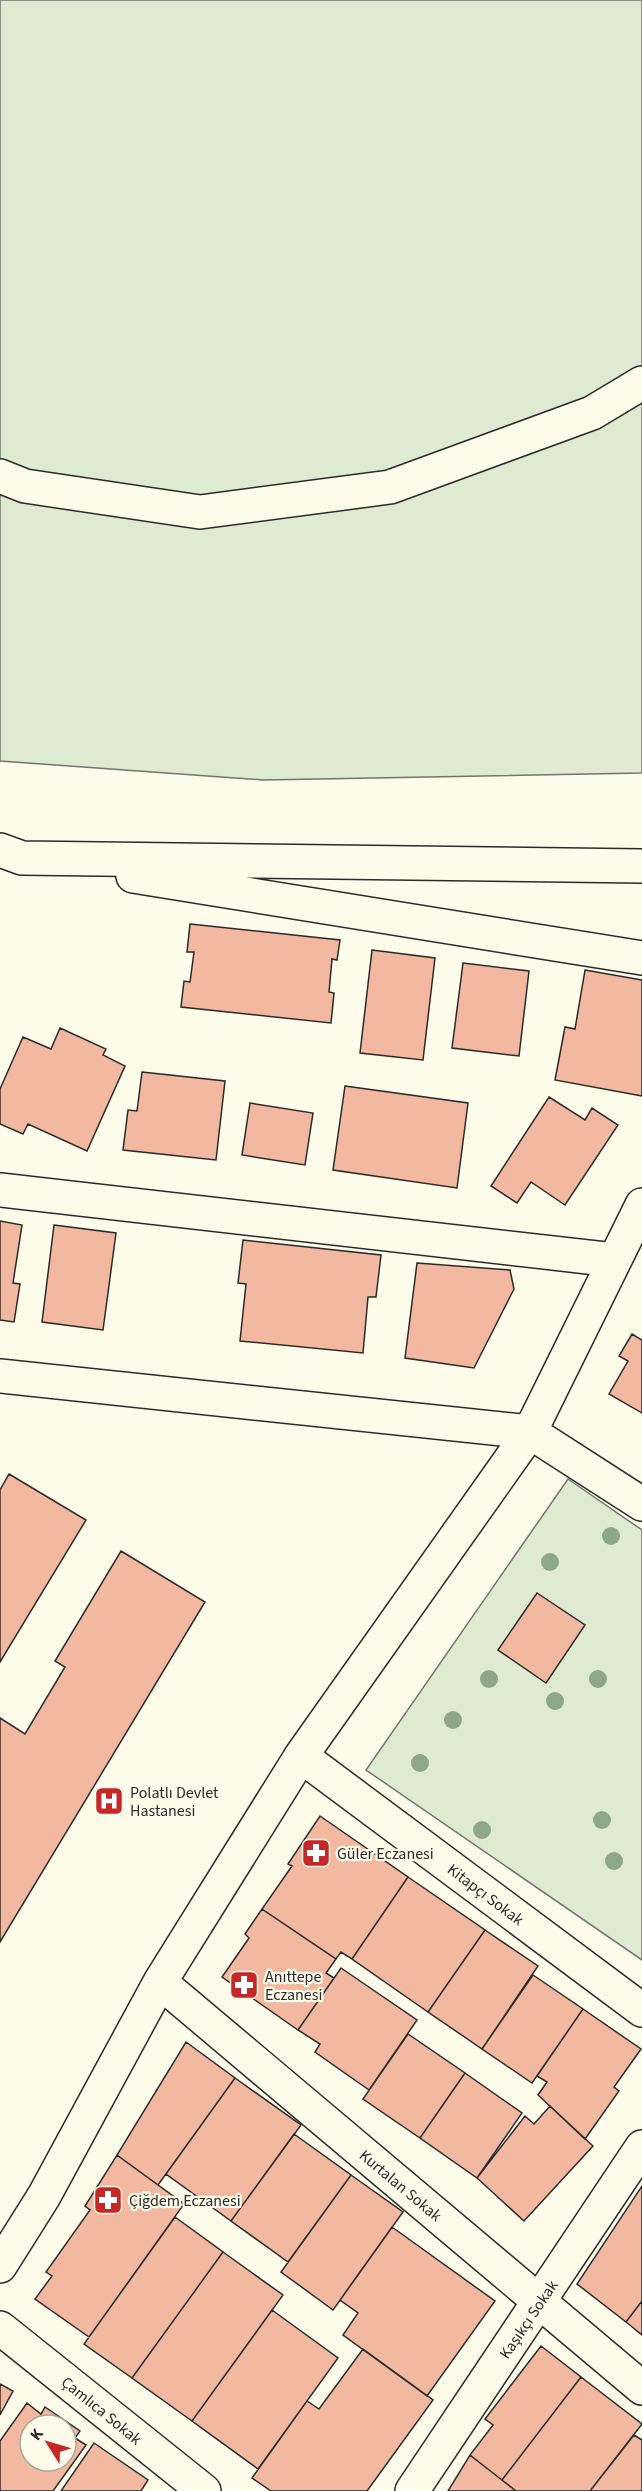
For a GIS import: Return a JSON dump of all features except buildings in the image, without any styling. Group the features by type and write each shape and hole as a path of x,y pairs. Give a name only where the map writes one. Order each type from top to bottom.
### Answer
{"street":[{"path":"0,476 25,486 200,512 390,487 592,413 642,383"},
{"path":"11,854 642,866"},
{"path":"11,854 642,958"},
{"path":"0,1190 614,1260"},
{"path":"0,2266 44,2196 160,1982 300,1756 530,1432 642,1205"},
{"path":"0,1376 530,1432 642,1504"},
{"name":"Kitapçı Sokak","path":"300,1756 642,2010"},
{"name":"Kurtalan Sokak","path":"160,1982 642,2388"},
{"name":"Kaşıkçı Sokak","path":"412,2491 642,2146"},
{"name":"Çamlıca Sokak","path":"0,2328 204,2491"}],"green space":[{"path":"0,0 642,0 642,773 263,780 0,761"},
{"path":"568,1479 642,1530 642,1960 366,1770"}],"place":[{"name":"Polatlı Devlet Hastanesi","path":"109,1801"},
{"name":"Güler Eczanesi","path":"316,1853"},
{"name":"Anıttepe Eczanesi","path":"244,1985"},
{"name":"Çiğdem Eczanesi","path":"108,2200"}]}
